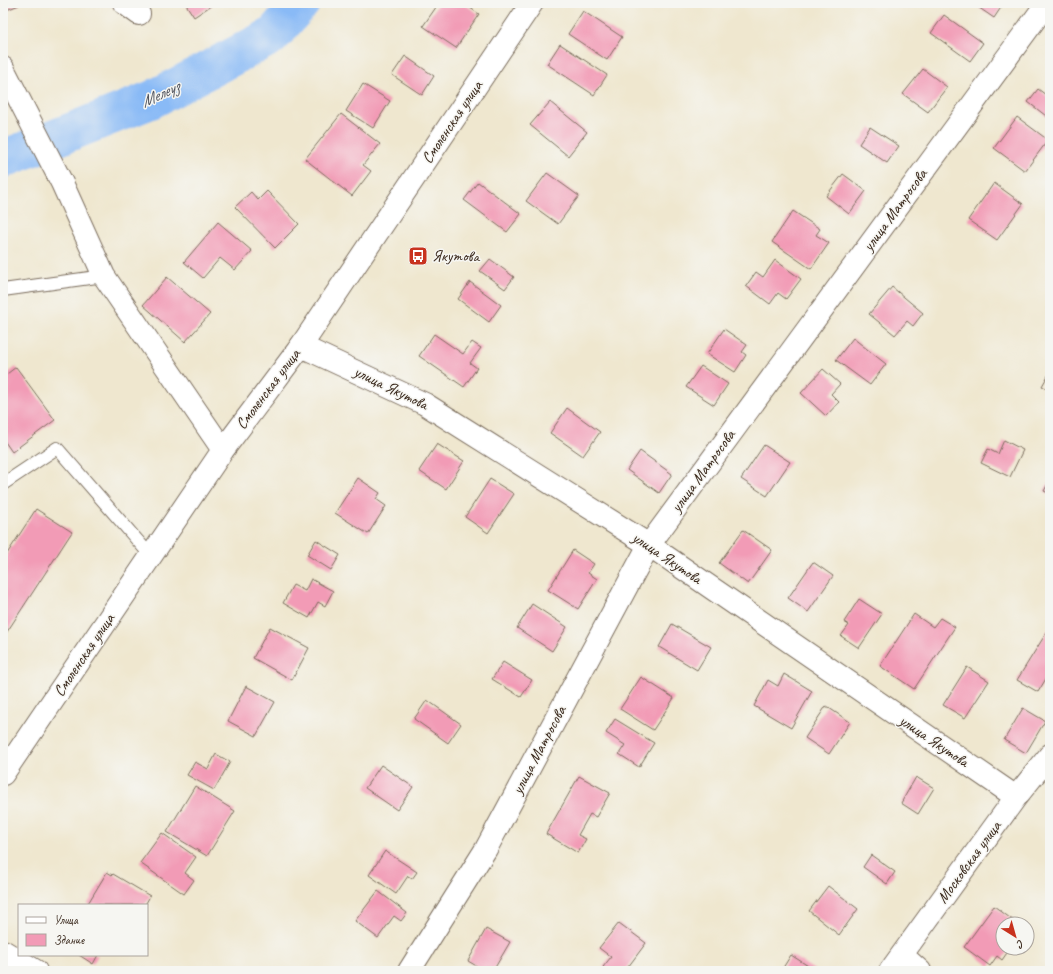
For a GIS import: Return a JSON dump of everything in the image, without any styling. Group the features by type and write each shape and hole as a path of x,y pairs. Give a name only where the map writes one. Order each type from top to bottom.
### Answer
{"street":[{"name":"Смоленская улица","path":"3,774 223,450 301,346 532,3"},
{"name":"улица Матросова","path":"409,971 486,849 649,545 1047,3"},
{"path":"7,77 62,183 104,276 223,450"},
{"name":"улица Якутова","path":"301,346 426,404 649,545 1016,798"},
{"name":"Московская улица","path":"896,963 1016,798 1050,755"},
{"path":"3,951 36,971"},
{"path":"896,963 920,971"}],"lane":[{"path":"3,290 104,276"},
{"path":"3,484 57,448 151,556"}],"building":[{"path":"3,3 18,3 19,5 4,11"},
{"path":"185,3 215,3 194,17"},
{"path":"439,3 463,3 479,14 456,48 423,26"},
{"path":"972,3 1004,3 994,18"},
{"path":"583,11 622,37 607,60 568,34"},
{"path":"944,15 983,43 970,61 931,33"},
{"path":"560,44 607,75 594,95 547,64"},
{"path":"405,56 434,76 422,95 392,75"},
{"path":"923,69 947,87 928,112 903,94"},
{"path":"363,84 390,101 373,128 346,111"},
{"path":"1038,89 1050,98 1050,119 1028,102"},
{"path":"550,102 587,132 568,156 530,125"},
{"path":"341,114 380,144 363,165 371,171 352,196 305,159"},
{"path":"1017,117 1048,140 1025,171 994,148"},
{"path":"870,127 899,146 887,163 859,144"},
{"path":"547,173 579,196 558,224 526,201"},
{"path":"843,174 866,191 849,214 826,196"},
{"path":"478,182 521,214 507,232 464,200"},
{"path":"994,183 1023,204 997,240 968,220"},
{"path":"267,191 299,224 275,248 235,207 251,192 258,200"},
{"path":"793,211 820,229 816,235 829,243 811,269 772,242"},
{"path":"218,222 252,251 235,270 220,258 203,278 184,262"},
{"path":"490,259 514,277 505,289 480,271"},
{"path":"775,260 801,279 786,299 778,293 770,304 746,286 756,272 763,277"},
{"path":"167,277 210,314 185,342 143,305"},
{"path":"470,282 501,305 489,322 458,299"},
{"path":"892,287 923,313 913,326 907,321 895,335 869,314"},
{"path":"724,329 747,345 742,352 746,355 735,372 707,354"},
{"path":"434,334 463,354 472,342 481,348 470,363 477,368 464,387 419,356"},
{"path":"853,338 886,364 870,385 836,360"},
{"path":"701,366 728,384 714,405 686,387"},
{"path":"16,367 55,420 12,452 3,439 3,377"},
{"path":"823,369 840,384 831,394 839,402 826,416 801,393"},
{"path":"1050,372 1050,390 1042,386"},
{"path":"567,408 600,432 583,456 550,433"},
{"path":"1004,440 1023,450 1010,477 981,463 988,449 998,454"},
{"path":"437,444 464,461 446,489 419,471"},
{"path":"764,445 790,462 767,496 741,479"},
{"path":"640,451 672,474 659,493 627,470"},
{"path":"358,478 380,493 376,499 386,506 368,534 335,513"},
{"path":"490,479 514,494 488,533 465,517"},
{"path":"1050,480 1050,494 1044,491"},
{"path":"36,509 72,532 3,638 3,560"},
{"path":"743,530 772,550 748,584 719,563"},
{"path":"316,540 340,555 331,570 307,555"},
{"path":"573,550 594,564 588,573 597,579 578,609 548,590"},
{"path":"813,562 833,576 808,612 788,598"},
{"path":"311,579 333,591 325,606 318,602 309,618 283,603 293,585 305,591"},
{"path":"859,599 882,614 859,648 841,636 849,625 844,622"},
{"path":"532,604 567,627 552,651 517,628"},
{"path":"914,614 933,627 940,618 955,627 914,689 880,666"},
{"path":"672,624 711,647 697,670 659,647"},
{"path":"270,627 309,648 292,680 253,658"},
{"path":"1050,627 1050,679 1047,677 1038,692 1017,680"},
{"path":"503,662 532,680 521,697 492,679"},
{"path":"967,667 989,681 965,718 943,705"},
{"path":"784,674 812,691 791,728 754,706 768,680 778,686"},
{"path":"641,677 674,698 653,730 620,709"},
{"path":"246,686 275,702 256,736 228,721"},
{"path":"427,700 461,724 448,743 414,719"},
{"path":"826,706 850,722 829,754 805,738"},
{"path":"1023,708 1045,721 1026,753 1004,740"},
{"path":"615,719 654,743 639,767 619,754 625,745 606,733"},
{"path":"216,754 230,762 214,790 187,775 195,762 208,769"},
{"path":"381,765 413,787 397,810 365,788"},
{"path":"579,776 610,793 596,817 590,814 578,835 586,839 578,853 546,834"},
{"path":"916,777 934,788 918,814 901,803"},
{"path":"195,786 235,811 207,856 167,832"},
{"path":"162,833 196,857 185,873 194,880 184,894 140,863"},
{"path":"385,851 417,872 412,879 408,876 396,894 369,875"},
{"path":"871,855 895,872 887,884 863,867"},
{"path":"107,872 150,896 146,904 88,904"},
{"path":"828,886 858,909 839,935 809,911"},
{"path":"378,891 407,913 401,921 394,916 378,938 355,921"},
{"path":"994,906 1007,916 995,916 995,956 997,956 990,966 964,947"},
{"path":"619,923 646,943 625,971 608,971 603,967 611,957 599,948"},
{"path":"486,929 510,942 493,971 485,971 468,961"},
{"path":"791,955 816,971 781,971"},
{"path":"81,956 97,956 93,964"},
{"path":"997,956 1005,956 1002,960"}],"waterway":[{"name":"Мелеуз","path":"3,159 153,99 272,36 301,3"}],"place":[{"name":"Якутова","path":"418,256"}]}
